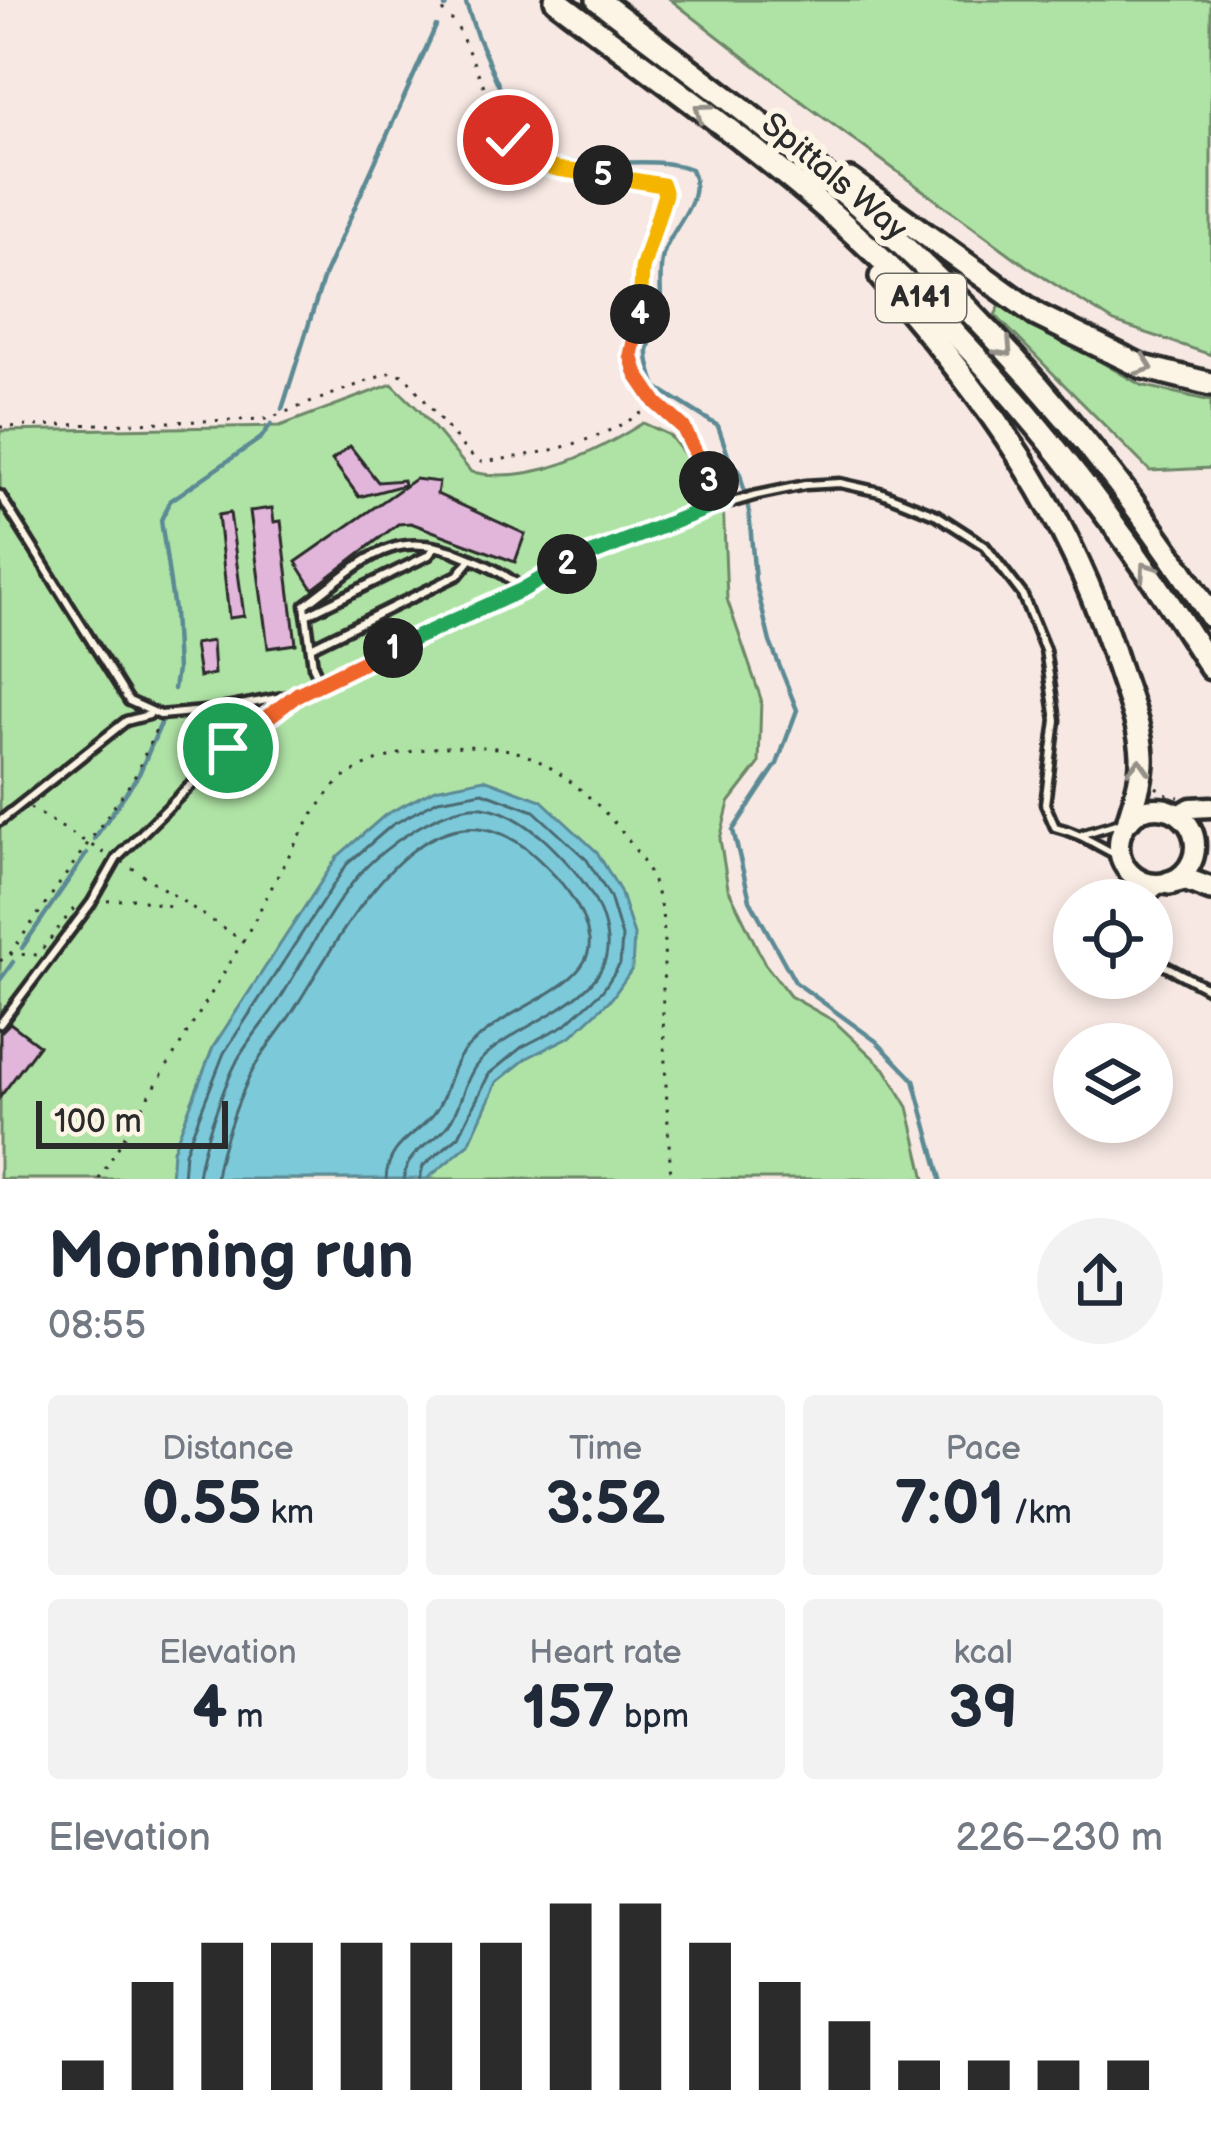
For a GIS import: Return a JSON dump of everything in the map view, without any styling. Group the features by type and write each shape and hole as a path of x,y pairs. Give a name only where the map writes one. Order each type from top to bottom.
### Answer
{"highway":[{"name":"Spittals Way","path":"556,0 765,158 890,267 1011,394 1121,532 1211,668"},
{"name":"Spittals Way","path":"598,0 730,100 878,222 1013,357 1135,506 1211,616"},
{"path":"730,100 802,143 1037,315 1143,367 1211,384"},
{"path":"765,158 932,335 1007,433 1060,524 1106,630 1136,728 1142,754 1129,819"},
{"path":"1173,882 1184,879 1211,889"}],"main road":[{"path":"1185,806 1196,841"},
{"path":"1139,879 1120,856 1121,832 1129,819 1160,807 1211,808"},
{"path":"1173,879 1192,864 1196,841 1211,820"}],"lane":[{"path":"0,1024 92,902 117,858 228,748 298,694 522,590 559,568 723,502 805,484 841,483 880,492 937,515 985,546 1022,594 1045,650 1057,720 1045,804 1055,827 1083,834 1129,819"},
{"path":"0,495 129,700 156,715"},
{"path":"321,682 305,605 377,551 416,541 436,546 506,574 522,590"},
{"path":"306,615 429,555 436,546"},
{"path":"310,646 458,575 471,559"},
{"path":"0,821 126,721 298,694"},
{"path":"1083,834 1120,856"},
{"path":"1173,969 1211,990"}],"path":[{"path":"438,0 440,9 456,24 508,140 524,159 662,185 665,203 642,269 631,355 637,375 656,403 683,427 723,502"},
{"path":"0,427 267,419 389,373 404,375 466,451 482,462 584,443 627,424 656,403"},
{"path":"10,954 134,778 155,737 156,715"},
{"path":"99,1179 243,941 318,803 348,774 390,757 451,748 512,751 569,780 614,821 654,883 667,926 663,1008 671,1179"},
{"path":"1152,782 1185,806"},
{"path":"23,804 117,858 243,941"}],"green space":[{"path":"671,0 1211,0 1211,355 1114,322 1029,268"},
{"path":"1001,304 1141,385 1211,401 1211,468 1150,471 995,315"},
{"path":"392,384 471,472 517,474 561,464 643,423 669,435 723,502 727,599 761,699 759,764 729,803 720,839 728,888 765,964 790,996 834,1021 885,1069 908,1107 925,1179 0,1179 0,431 280,426"}],"water":[{"path":"484,779 541,800 597,852 620,891 634,935 632,969 612,998 571,1036 527,1058 497,1082 469,1144 427,1179 171,1179 173,1150 213,1047 338,856 385,815 435,789"}],"building":[{"path":"350,446 378,482 403,480 404,485 359,497 332,460"},
{"path":"415,479 439,482 437,494 525,534 515,562 411,523 398,524 313,589 296,562"},
{"path":"272,508 274,522 281,521 296,644 268,648 250,511"},
{"path":"230,513 244,616 229,618 218,515"},
{"path":"212,641 214,674 199,677 194,644"},
{"path":"10,1023 39,1045 0,1097 0,1033"}],"waterway":[{"path":"445,7 448,0"},
{"path":"465,0 526,148 565,161 651,162 691,169 691,202 663,255 660,315 648,350 649,364 656,387 718,426 730,461 739,470 749,511 755,580 770,642 797,710 777,764 733,830 750,900 795,982 876,1041 914,1080 941,1179"},
{"path":"282,409 324,276 436,26"},
{"path":"174,689 174,611 161,520 170,501 261,438 271,424"},
{"path":"94,839 139,774 162,721"},
{"path":"22,948 87,853"},
{"path":"0,980 13,962"}],"route":[{"path":"228,748 321,682 522,590 559,568 723,502 683,427 656,403 637,375 631,355 644,284 642,269 665,203 662,185 533,164 508,140"}]}
